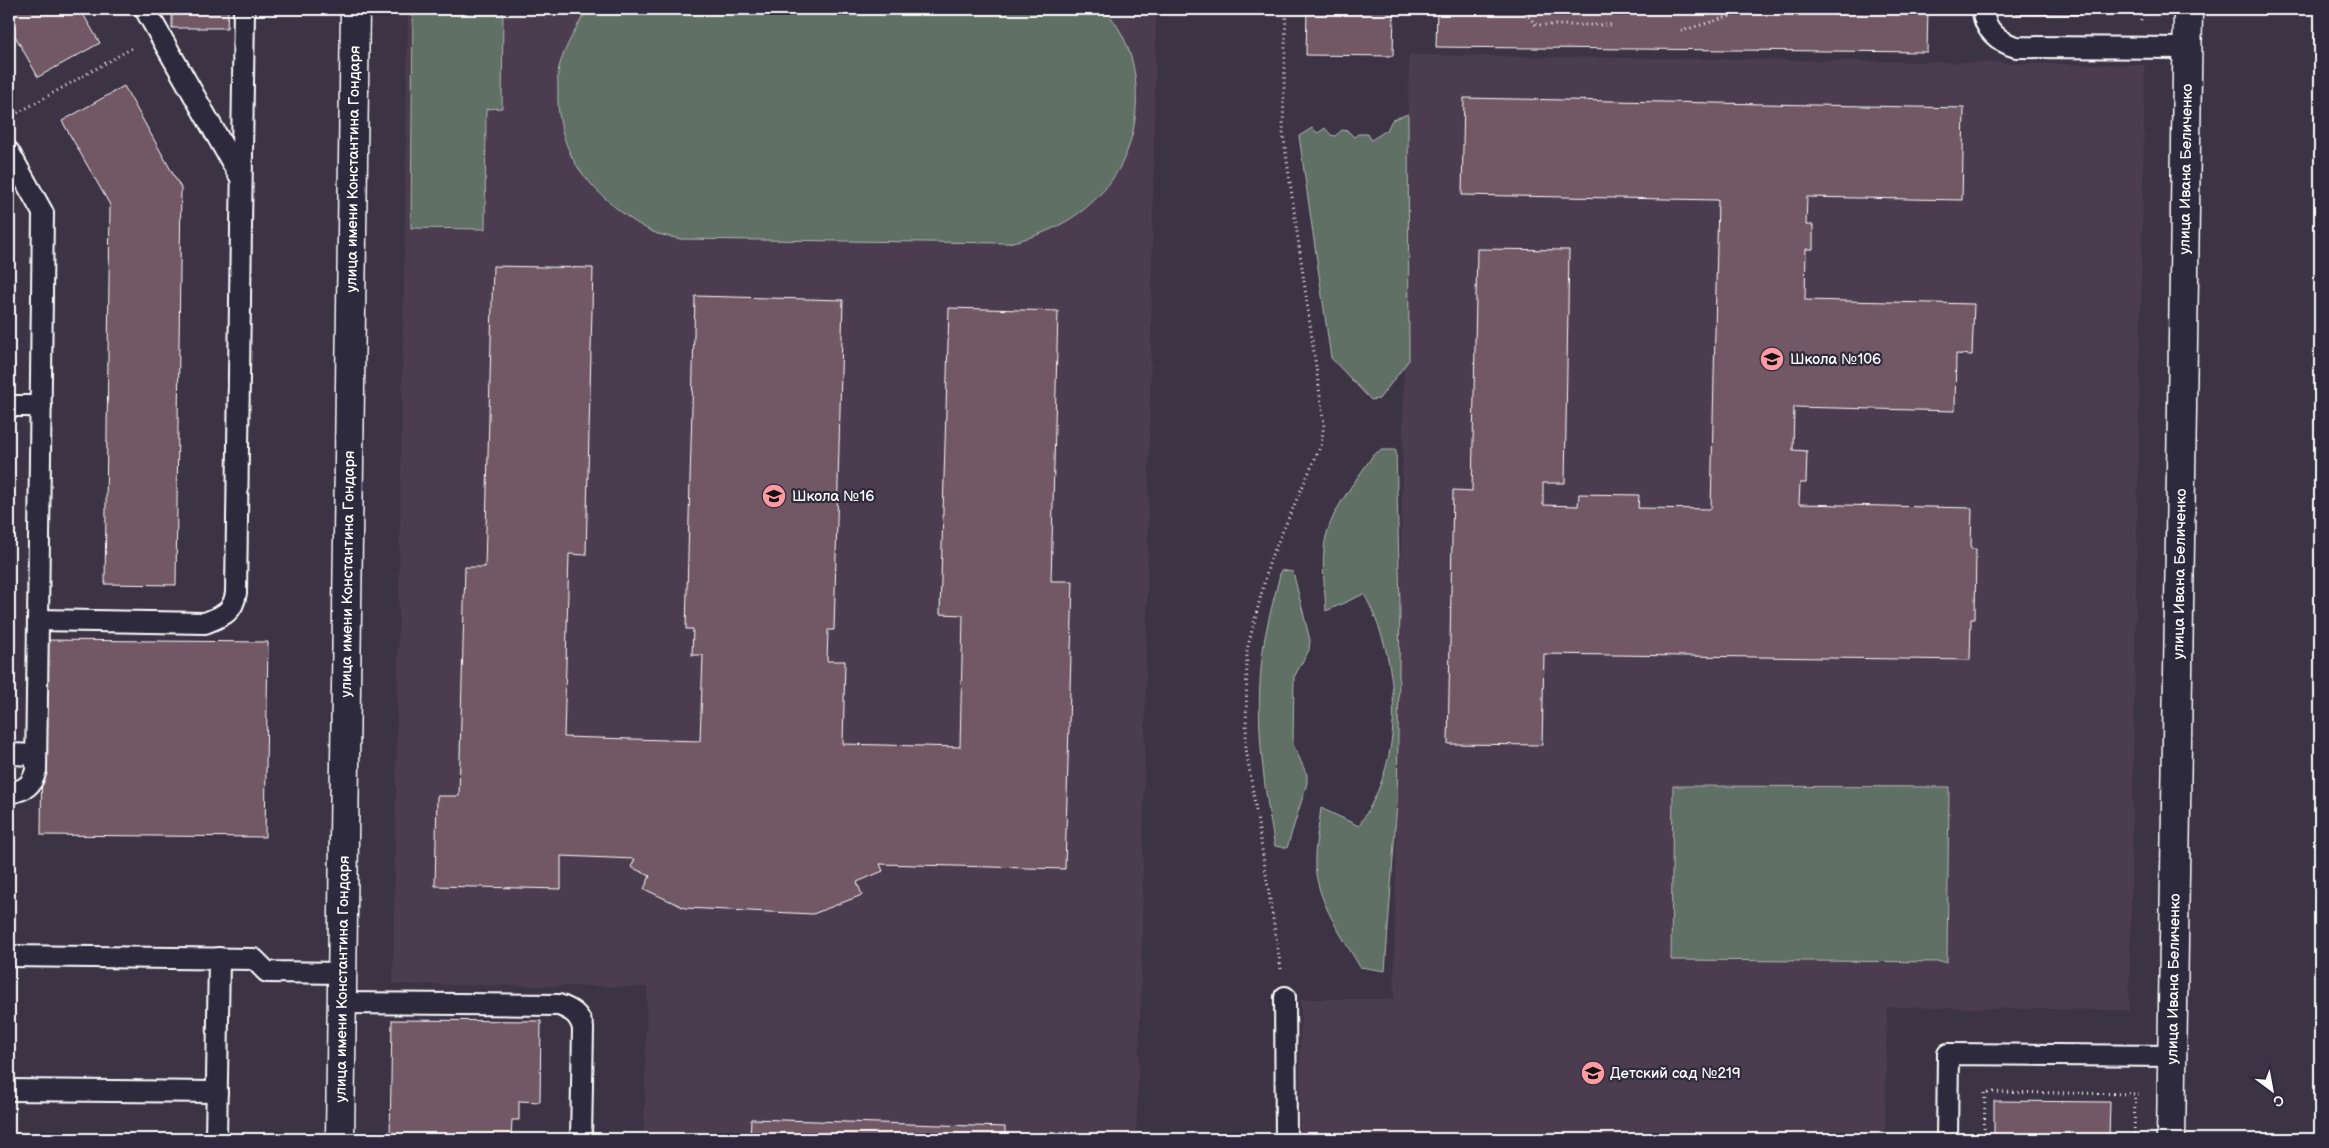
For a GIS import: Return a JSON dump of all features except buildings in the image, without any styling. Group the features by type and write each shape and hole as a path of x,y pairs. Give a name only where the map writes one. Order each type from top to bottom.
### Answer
{"street":[{"name":"улица имени Константина Гондаря","path":"340,1139 355,9"},
{"name":"улица Ивана Беличенко","path":"2171,1139 2188,9"}],"lane":[{"path":"145,9 242,179"},
{"path":"38,620 205,622 223,616 234,605 236,593 244,9"},
{"path":"1983,9 1989,28 2001,42 2016,47 2187,48"},
{"path":"9,152 43,213 36,755 34,781 25,790 9,794"},
{"path":"9,406 41,406"},
{"path":"9,754 36,755"},
{"path":"9,956 254,958 267,972 343,973"},
{"path":"216,1139 219,958"},
{"path":"1285,997 1286,1139"},
{"path":"342,1002 559,1005 571,1009 580,1018 583,1028 581,1139"},
{"path":"1947,1139 1948,1054 2172,1056"},
{"path":"9,1090 217,1092"}],"path":[{"path":"1285,997 1246,748 1247,650 1270,560 1321,445 1324,424 1284,132 1286,9"},
{"path":"1522,9 1536,25 1612,25"},
{"path":"1681,31 1754,9"},
{"path":"9,118 159,33"},
{"path":"1984,1139 1985,1092 2135,1094 2134,1139"}],"shaded area":[{"name":"Школа №16","path":"408,9 1156,9 1141,993 1136,1139 644,1139 647,987 393,984"},
{"name":"Школа №106","path":"1409,55 2145,65 2129,1010 1887,1007 1885,1139 1299,1139 1301,999 1394,999"}],"green space":[{"path":"413,9 503,9 502,108 486,109 485,229 411,228"},
{"path":"587,9 1104,9 1123,36 1131,56 1135,77 1135,118 1129,145 1119,169 1104,191 1085,209 1062,224 1036,235 1008,243 680,239 661,235 646,228 620,211 595,189 576,165 564,138 558,106 558,70 568,44"},
{"path":"1408,114 1409,360 1379,399 1371,400 1331,358 1299,136 1312,128 1318,133 1325,128 1331,135 1335,136 1342,130 1348,131 1354,137 1358,134 1368,134 1371,140 1387,130 1392,120"},
{"path":"1381,450 1396,450 1400,603 1397,802 1385,971 1360,967 1326,906 1317,880 1315,866 1321,808 1359,826 1374,799 1384,774 1390,749 1393,695 1384,643 1375,618 1364,594 1326,611 1323,573 1324,550 1330,524 1350,488 1373,455"},
{"path":"1281,570 1293,572 1310,640 1309,650 1294,677 1293,744 1307,775 1307,783 1287,848 1275,846 1266,794 1259,716 1261,663 1268,620"},
{"path":"1673,786 1949,787 1947,962 1671,960"}],"place":[{"name":"Школа №106","path":"1772,359"},
{"name":"Школа №16","path":"774,496"},
{"name":"Детский сад №219","path":"1593,1073"}]}
